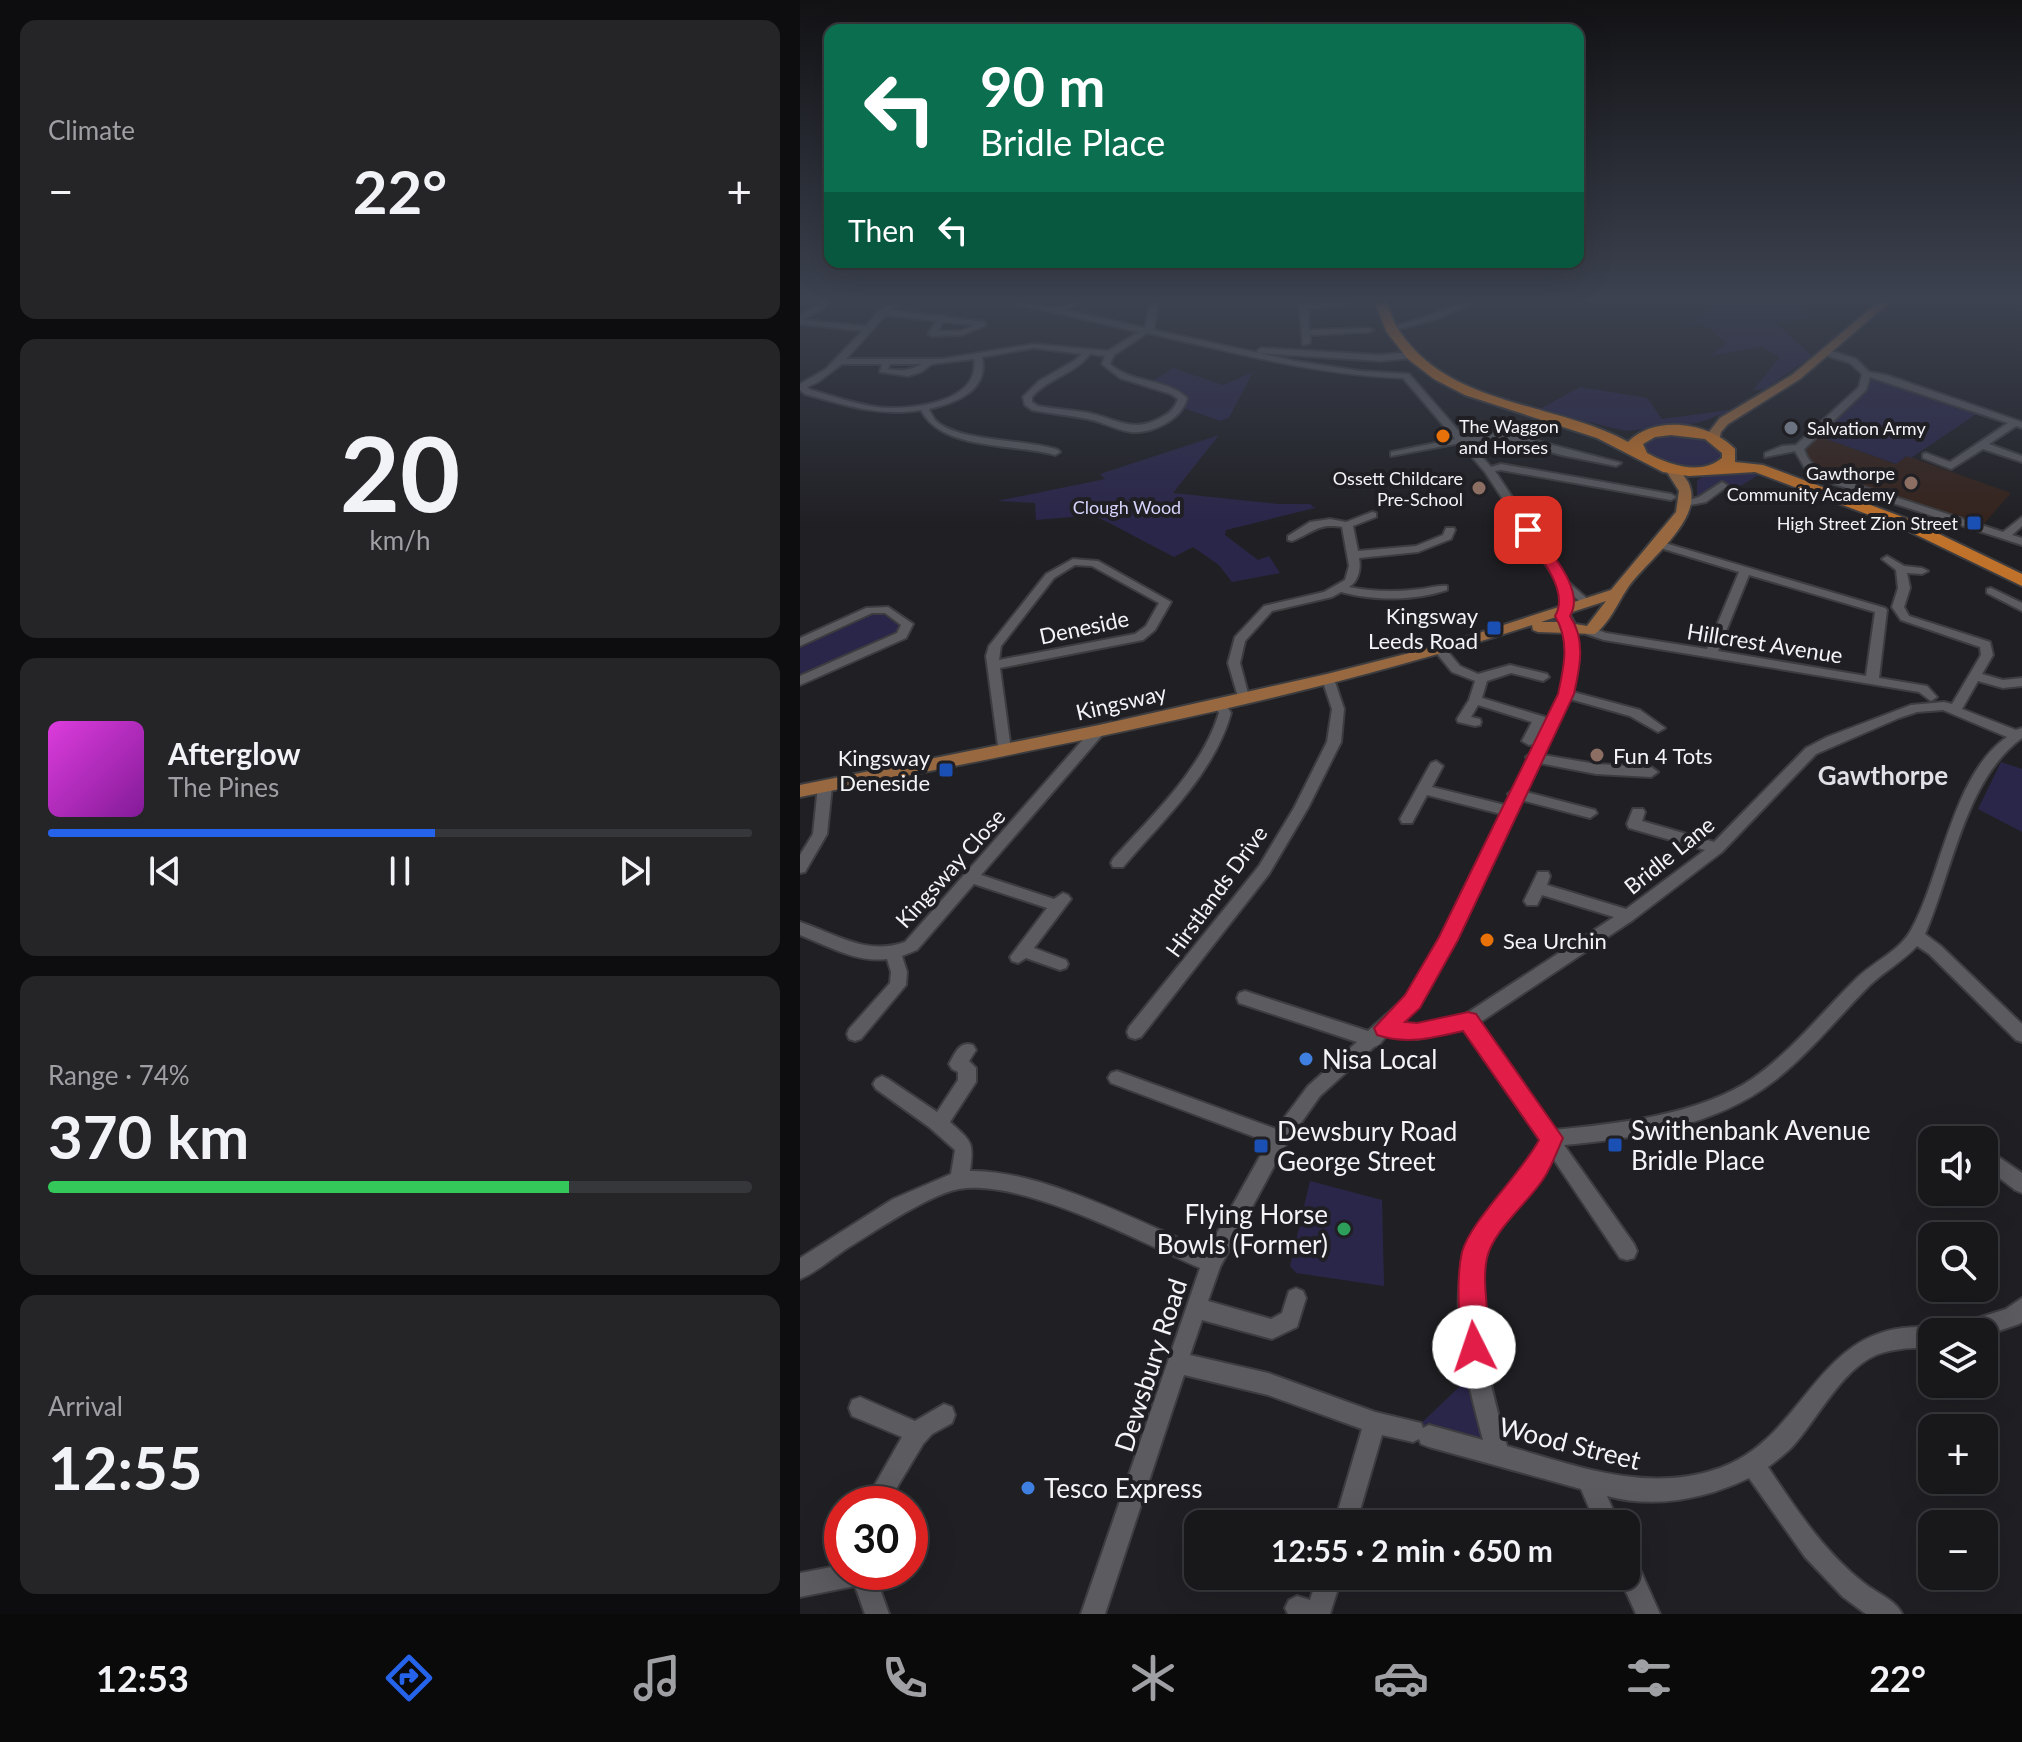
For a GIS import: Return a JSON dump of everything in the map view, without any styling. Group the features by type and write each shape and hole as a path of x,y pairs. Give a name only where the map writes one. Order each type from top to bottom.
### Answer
{"highway":[{"path":"1441,374 1466,391 1595,433 1671,469 1700,471 1722,466 1758,468 1902,522 2022,581"},
{"path":"1595,433 1646,435 1684,430 1914,521 2022,572"},
{"path":"1640,454 1635,443 1646,435"},
{"path":"1720,443 1730,459 1722,466"}],"main road":[{"path":"1720,443 1718,426 1799,374"},
{"path":"1684,430 1724,421"},
{"path":"1624,585 1599,624 1589,631 1567,618 1587,602 1616,593 1678,523 1685,503 1685,486 1671,469"},
{"path":"1685,486 1700,471"},
{"path":"1587,602 1605,613"},
{"name":"Kingsway","path":"800,791 1328,679 1567,618"}],"street":[{"path":"800,386 824,374"},
{"path":"800,386 808,392 892,411 924,408 953,398 969,389 978,374"},
{"path":"1053,374 1041,381 1027,397 1028,403 1035,408 1097,418 1136,429 1174,415 1181,407 1183,398 1175,391 1122,374"},
{"name":"Dewsbury Road","path":"1382,374 1406,376 1489,470 1564,584 1587,602"},
{"path":"1768,455 1782,449 1799,448 1856,397 1863,388 1866,374"},
{"path":"1868,374 2018,424"},
{"path":"924,408 927,417 950,432 1055,452"},
{"path":"1926,456 1951,466 2018,424"},
{"path":"1394,454 1503,435 1561,452 1616,463"},
{"path":"1409,439 1419,449"},
{"path":"1982,445 2022,459"},
{"path":"1799,448 1807,466 1829,479 2022,542"},
{"path":"1489,470 1501,467 1671,497"},
{"path":"1685,503 1702,500 1722,485"},
{"path":"1279,535 1290,541 1314,524 1330,522 1347,525 1372,515"},
{"path":"2005,536 2022,520"},
{"path":"1243,697 1234,663 1239,640 1258,617 1280,603 1318,598 1343,589 1355,572 1347,525"},
{"path":"1354,555 1418,549 1448,534 1460,541"},
{"path":"1658,544 1881,610 1872,681"},
{"path":"1887,559 1901,569 1922,571"},
{"name":"Deneside","path":"994,665 1139,637 1151,628 1165,602 1094,563 1073,562 1050,576 995,646 994,665 1004,750"},
{"path":"1711,654 1746,569"},
{"path":"1901,569 1904,588 1898,607 1905,618 1986,645 1987,655 1956,708"},
{"name":"Dewsbury Road","path":"1564,584 1573,659"},
{"path":"1343,589 1364,595 1437,594"},
{"path":"1991,591 2022,608"},
{"path":"800,642 870,610 888,610 907,624 902,635 800,681"},
{"name":"Dewsbury Road","path":"1093,1614 1211,1263 1280,1138 1314,1091 1412,1002 1436,960 1566,694 1573,659 1589,631"},
{"name":"Hillcrest Avenue","path":"1589,631 1923,689 1931,697"},
{"path":"1445,648 1456,669 1482,679 1510,669 1543,677"},
{"path":"1973,676 2003,684 2022,682"},
{"name":"Hirstlands Drive","path":"1135,1032 1264,870 1301,808 1330,751 1338,725 1338,709 1328,679"},
{"path":"1469,721 1482,679"},
{"path":"1566,694 1635,713 1663,729"},
{"path":"1475,700 1540,720 1529,741"},
{"path":"1118,863 1208,754 1219,734 1225,713 1219,703"},
{"name":"Bridle Lane","path":"1245,998 1379,1034 1417,1032 1468,1021 1628,916 1717,848 1811,751 1853,731 1916,708 1956,708 2018,734"},
{"name":"Kingsway Close","path":"800,928 876,957 894,954 918,941 1099,730"},
{"path":"1551,1138 1590,1136 1730,1101 1785,1063 1872,974 1917,937 1943,860 1967,803 1987,768 2018,734"},
{"path":"1533,757 1596,769 1651,772"},
{"path":"1407,819 1436,766"},
{"path":"800,868 820,834 825,786"},
{"path":"1423,789 1508,811"},
{"path":"1515,794 1590,813"},
{"path":"1638,812 1634,824 1717,848"},
{"path":"973,878 1060,903 1020,954 1060,964"},
{"path":"1538,888 1628,916"},
{"path":"1917,937 1935,950 2022,1035"},
{"path":"855,1034 898,985 899,972 894,954"},
{"path":"1468,1021 1627,1251"},
{"path":"939,1124 967,1082 967,1068 958,1064 967,1050"},
{"path":"1117,1078 1280,1138"},
{"path":"882,1084 939,1124 964,1148 959,1180"},
{"path":"1498,1454 1477,1370 1471,1289 1475,1251 1535,1171 1551,1138"},
{"path":"1998,1164 2022,1184"},
{"path":"800,1269 926,1191 959,1180 991,1178 1029,1188 1211,1263"},
{"path":"1196,1308 1272,1329 1290,1320 1296,1298"},
{"path":"1998,1321 2012,1317 2022,1308"},
{"name":"Wood Street","path":"1178,1363 1268,1384 1375,1423 1588,1480 1641,1491 1680,1490 1724,1479 1753,1465 1777,1447 1828,1385 1862,1352 1905,1337 1918,1337"},
{"path":"860,1408 916,1432"},
{"path":"885,1486 916,1432 944,1415"},
{"path":"1349,1510 1375,1423"},
{"path":"1753,1465 1801,1533 1877,1611"},
{"path":"1588,1480 1602,1510"},
{"path":"800,1585 824,1580"},
{"path":"868,1590 877,1614"},
{"path":"1311,1612 1323,1590"},
{"path":"1637,1590 1648,1614"}],"shaded area":[{"name":"Gawthorpe Community Academy","path":"1813,434 1895,464 1907,456 2011,493 1980,528 1829,479 1801,458 1804,440"}],"green space":[{"path":"1163,374 1192,374 1223,385 1252,374 1229,418 1220,421 1181,407 1183,398 1149,383"},
{"path":"1766,374 1786,374 1765,389 1753,390"},
{"path":"1867,374 1981,411 1911,458 1907,456 1896,464 1813,434 1856,397"},
{"path":"1580,387 1647,398 1662,419 1736,409 1698,423 1626,431 1538,410"},
{"path":"1702,433 1731,456 1700,471 1656,463 1635,443 1641,437"},
{"name":"Clough Wood","path":"1219,435 1173,493 1279,504 1310,504 1315,508 1226,530 1225,535 1258,560 1269,556 1280,573 1232,582 1219,565 1193,547 1174,557 1094,515 1036,520 1035,503 997,501 1105,479 1100,474"},
{"path":"1749,470 1760,474 1734,490 1716,485 1697,498 1697,481 1702,477"},
{"path":"870,610 888,610 907,624 902,635 800,681 800,642"},
{"path":"2001,762 2022,769 2022,832 1978,809"},
{"path":"1310,1181 1382,1200 1384,1286 1296,1273 1290,1266"},
{"path":"1477,1370 1498,1454 1413,1431"}],"place":[{"name":"Salvation Army","path":"1791,428"},
{"name":"The Waggon and Horses","path":"1443,436"},
{"name":"Gawthorpe Community Academy","path":"1911,483"},
{"name":"Ossett Childcare Pre-School","path":"1479,488"},
{"name":"High Street Zion Street","path":"1974,523"},
{"name":"Kingsway Leeds Road","path":"1494,628"},
{"name":"Fun 4 Tots","path":"1597,755"},
{"name":"Kingsway Deneside","path":"946,770"},
{"name":"Sea Urchin","path":"1487,940"},
{"name":"Nisa Local","path":"1306,1059"},
{"name":"Swithenbank Avenue Bridle Place","path":"1615,1145"},
{"name":"Dewsbury Road George Street","path":"1261,1146"},
{"name":"Flying Horse Bowls (Former)","path":"1344,1229"},
{"name":"Tesco Express","path":"1028,1488"}],"district":[{"name":"Gawthorpe","path":"1883,775"}],"route":[{"path":"1474,1347 1471,1289 1475,1251 1535,1171 1551,1138 1468,1021 1417,1032 1385,1028 1412,1002 1447,940 1566,694 1573,659 1570,628 1563,616 1567,593 1528,530"}]}
